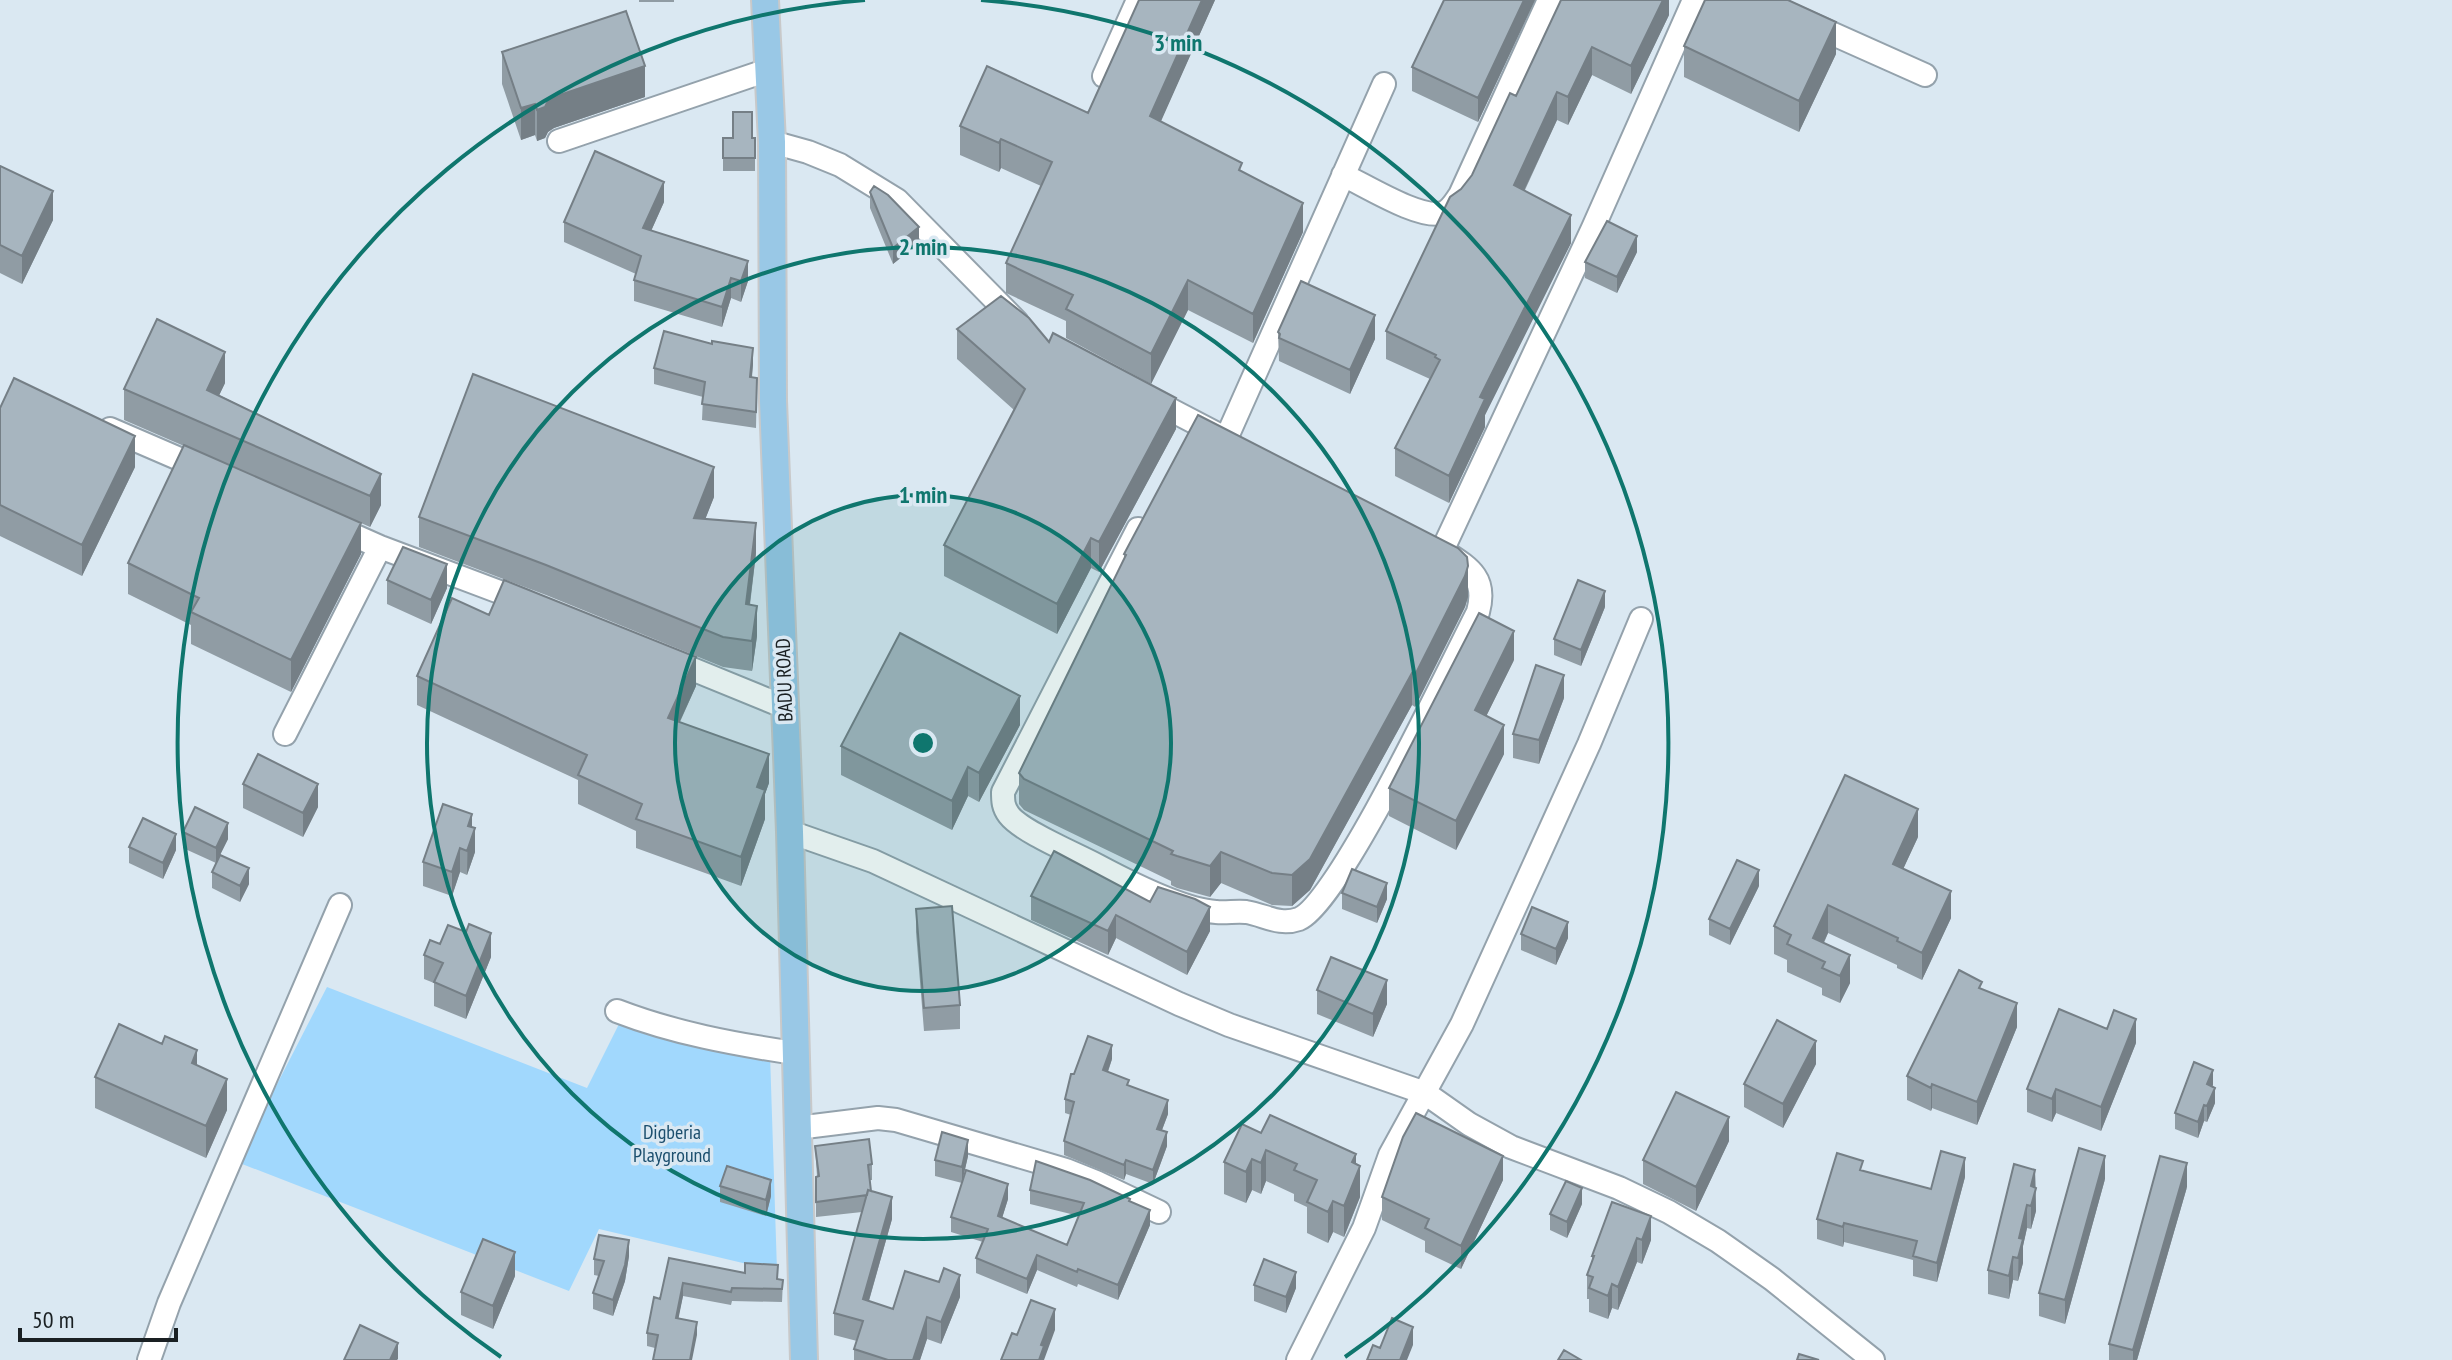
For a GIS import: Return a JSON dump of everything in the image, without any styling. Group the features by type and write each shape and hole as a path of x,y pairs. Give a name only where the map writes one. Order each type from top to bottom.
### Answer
{"main road":[{"name":"BADU ROAD","path":"765,0 772,142 773,401 790,832 794,1053 808,1358"}],"street":[{"path":"1104,76 1138,0"},
{"path":"1343,175 1418,210 1440,214 1450,209 1460,195 1549,0"},
{"path":"1145,515 1003,792 1003,805 1010,817 1033,832 1137,885 1185,905 1215,912 1250,913 1278,923 1300,919 1333,883 1380,804 1478,612 1482,598 1480,582 1464,565 1435,547 1593,228 1694,0"},
{"path":"1757,0 1925,75"},
{"path":"559,141 768,70"},
{"path":"1226,439 1384,84"},
{"path":"772,142 840,165 897,200 1002,308 1037,337"},
{"path":"1125,386 1191,429 1226,439 1250,452"},
{"path":"110,429 224,479"},
{"path":"309,516 380,547 541,608"},
{"path":"285,734 380,547"},
{"path":"1298,1360 1364,1228 1390,1155 1462,1024 1589,744 1641,619"},
{"path":"656,654 785,707"},
{"path":"790,832 873,861 1229,1025 1425,1093 1469,1124 1511,1147 1619,1188 1669,1212 1718,1241 1809,1306 1873,1360"},
{"path":"149,1360 169,1303 340,905"},
{"path":"617,1011 665,1028 794,1053"},
{"path":"797,1128 878,1118 896,1120 1066,1170 1159,1212"}],"green space":[{"name":"Digberia Playground","path":"327,987 587,1088 625,1012 770,1054 777,1271 599,1229 569,1291 237,1162"}],"building":[{"path":"1139,0 1202,0 1150,116 1242,163 1239,170 1303,203 1253,314 1188,280 1151,354 1066,309 1073,295 1006,263 1052,162 1001,139 999,143 960,126 987,66 1088,113"},
{"path":"1444,0 1524,0 1478,98 1412,67"},
{"path":"1561,0 1663,0 1631,66 1592,47 1568,97 1557,92 1514,185 1571,215 1480,397 1485,399 1449,476 1395,448 1440,360 1436,355 1386,331 1450,197 1472,175 1510,93 1516,96"},
{"path":"1705,0 1788,0 1836,22 1799,101 1684,46"},
{"path":"626,11 645,66 554,97 545,107 537,110 535,104 521,108 502,52"},
{"path":"733,112 752,112 755,158 723,158 723,138 733,138"},
{"path":"595,151 664,182 643,228 748,261 741,281 731,278 722,307 634,280 641,256 564,222"},
{"path":"0,166 53,191 22,256 0,245"},
{"path":"874,186 888,195 919,227 893,248 870,192"},
{"path":"1607,221 1637,236 1617,277 1585,262"},
{"path":"1301,281 1375,315 1350,370 1279,338 1278,332"},
{"path":"1001,296 1029,318 1049,342 1053,333 1176,398 1099,542 1091,538 1057,604 944,545 1025,389 957,329"},
{"path":"157,319 225,352 207,390 381,474 370,496 124,389"},
{"path":"664,331 712,344 712,341 753,348 750,377 757,378 756,412 702,404 705,382 654,368"},
{"path":"473,374 714,467 694,518 756,523 746,604 757,606 752,641 723,637 419,517"},
{"path":"14,378 135,436 82,545 0,505 0,408"},
{"path":"1198,415 1458,548 1467,557 1465,576 1415,675 1412,673 1310,859 1292,875 1272,873 1221,852 1210,866 1171,854 1173,851 1024,779 1019,773 1124,554"},
{"path":"184,445 361,523 291,660 191,612 199,598 128,563"},
{"path":"403,547 447,564 431,600 387,580"},
{"path":"504,580 696,657 668,718 769,754 757,787 765,790 741,857 636,819 642,804 578,775 587,755 417,676 452,598 489,615"},
{"path":"1578,580 1605,591 1581,650 1554,639"},
{"path":"1479,613 1514,631 1475,710 1504,725 1456,821 1389,788"},
{"path":"900,633 1020,696 979,773 968,767 952,801 841,746"},
{"path":"1536,665 1564,675 1539,740 1513,734"},
{"path":"258,754 318,784 303,813 243,784"},
{"path":"1845,775 1918,809 1893,864 1951,891 1922,953 1897,941 1898,938 1828,905 1813,938 1850,955 1840,976 1822,968 1825,962 1787,944 1791,935 1774,926"},
{"path":"443,804 472,814 468,826 475,828 467,851 460,848 452,872 423,862"},
{"path":"195,807 228,823 216,848 183,832"},
{"path":"143,818 176,834 163,863 129,847"},
{"path":"1054,851 1150,902 1158,887 1210,907 1187,952 1116,915 1108,931 1031,896"},
{"path":"220,855 249,868 240,886 212,872"},
{"path":"1737,860 1759,870 1730,929 1709,919"},
{"path":"1352,869 1387,883 1377,907 1342,893"},
{"path":"952,906 960,1005 924,1008 916,909"},
{"path":"1532,907 1568,922 1556,949 1521,934"},
{"path":"469,924 491,933 466,996 434,982 443,963 424,955 430,940 440,944 448,925 466,932"},
{"path":"1331,957 1387,980 1373,1014 1317,990"},
{"path":"1959,970 1982,982 1979,988 2017,1003 1977,1102 1932,1084 1931,1088 1907,1076"},
{"path":"2059,1009 2107,1029 2114,1010 2136,1019 2101,1107 2056,1089 2052,1099 2027,1089"},
{"path":"1777,1020 1816,1041 1783,1104 1744,1084"},
{"path":"119,1024 162,1044 165,1036 197,1050 192,1063 227,1079 206,1126 95,1077"},
{"path":"1088,1036 1112,1045 1103,1070 1129,1080 1127,1085 1168,1100 1157,1129 1167,1132 1153,1170 1126,1160 1124,1165 1064,1141 1074,1102 1065,1099 1071,1074 1074,1074"},
{"path":"2194,1062 2213,1070 2207,1084 2215,1088 2198,1122 2175,1113"},
{"path":"1676,1092 1729,1117 1696,1187 1643,1160"},
{"path":"1416,1113 1503,1156 1461,1246 1425,1228 1429,1219 1382,1197 1403,1137"},
{"path":"1270,1115 1356,1154 1352,1162 1360,1166 1344,1206 1333,1201 1328,1212 1307,1202 1317,1180 1294,1170 1297,1164 1266,1150 1261,1163 1252,1159 1246,1172 1224,1162 1242,1124 1261,1133"},
{"path":"942,1132 968,1140 962,1167 935,1160"},
{"path":"869,1139 871,1191 868,1190 867,1195 816,1202 816,1177 819,1176 815,1146"},
{"path":"2079,1148 2105,1156 2065,1300 2039,1293"},
{"path":"1941,1151 1965,1158 1937,1263 1913,1256 1917,1241 1817,1219 1837,1153 1863,1161 1860,1170 1931,1189"},
{"path":"2160,1156 2187,1163 2133,1350 2109,1344"},
{"path":"1036,1161 1090,1180 1150,1210 1118,1285 1037,1255 1027,1279 976,1258 988,1229 951,1217 966,1170 1008,1184 998,1216 1067,1245 1084,1203 1030,1190"},
{"path":"2014,1164 2035,1170 2031,1186 2036,1188 2031,1206 2027,1205 2019,1238 2023,1239 2018,1258 2013,1257 2009,1276 1988,1270"},
{"path":"727,1166 771,1180 766,1200 720,1186"},
{"path":"1566,1181 1582,1188 1567,1222 1550,1214"},
{"path":"868,1190 892,1197 863,1299 893,1309 905,1271 939,1282 944,1268 960,1275 941,1322 927,1317 913,1360 888,1360 854,1349 863,1321 834,1313"},
{"path":"1612,1202 1651,1216 1642,1240 1637,1238 1618,1287 1612,1284 1608,1296 1589,1288 1593,1277 1587,1275"},
{"path":"599,1235 629,1240 625,1265 613,1300 593,1293 604,1261 594,1259"},
{"path":"483,1239 515,1252 493,1306 461,1292"},
{"path":"669,1258 745,1273 745,1263 778,1265 777,1279 783,1280 782,1289 732,1288 731,1292 683,1283 676,1318 697,1322 690,1360 653,1360 658,1335 647,1333 654,1297 660,1299"},
{"path":"1264,1259 1296,1272 1286,1297 1254,1285"},
{"path":"1031,1300 1055,1309 1041,1345 1044,1346 1039,1360 1001,1360 1012,1333 1017,1335"},
{"path":"1392,1318 1413,1327 1400,1360 1367,1360 1373,1345 1380,1348"},
{"path":"360,1325 398,1343 390,1360 344,1360"},
{"path":"1564,1350 1581,1360 1558,1360"},
{"path":"1799,1354 1819,1360 1797,1360"}]}
